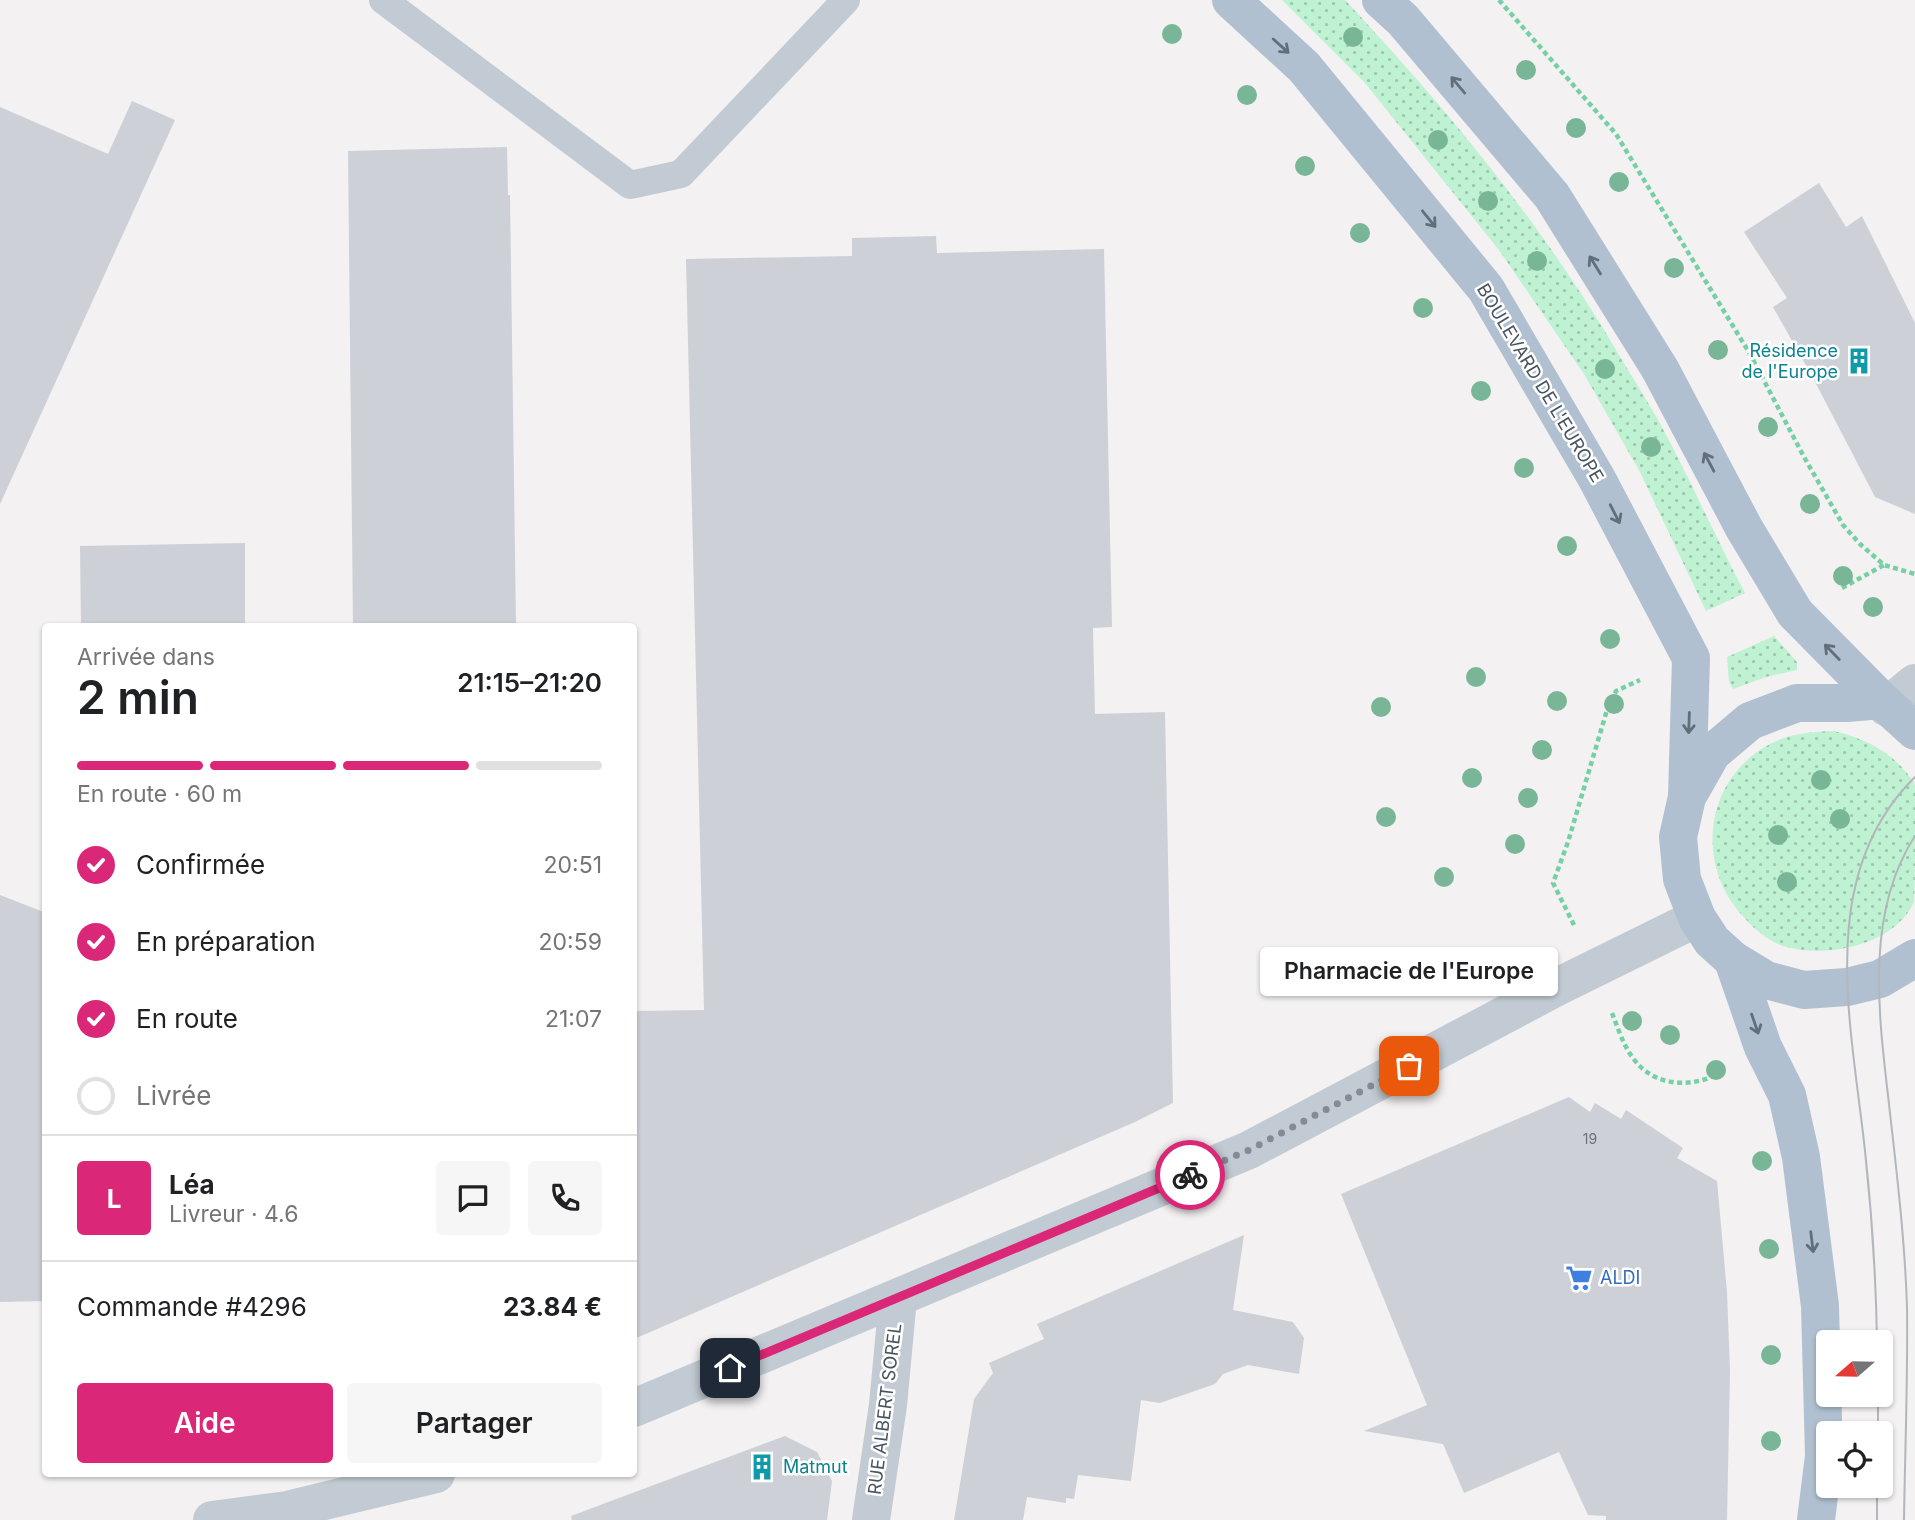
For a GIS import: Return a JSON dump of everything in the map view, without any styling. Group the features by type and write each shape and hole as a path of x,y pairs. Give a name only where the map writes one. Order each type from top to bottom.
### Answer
{"main road":[{"name":"BOULEVARD DE L'EUROPE","path":"1231,0 1304,67 1486,289 1597,479 1691,658 1686,797"},
{"path":"1381,0 1403,20 1552,196 1660,369 1744,528 1795,613 1894,697 1915,730"},
{"path":"1894,697 1847,704 1797,703 1750,721 1712,753 1686,797 1678,837 1682,879 1697,918 1712,940 1732,960 1766,980 1804,990 1847,987 1880,979 1915,958"},
{"path":"1732,960 1763,1047 1787,1095 1801,1157 1820,1306 1824,1456 1816,1520"}],"street":[{"path":"637,1407 1249,1150 1557,987 1697,918"},
{"name":"RUE ALBERT SOREL","path":"871,1520 888,1405 898,1298"},
{"path":"212,1520 287,1510 424,1477"}],"lane":[{"path":"383,0 630,185 681,174 846,0"}],"path":[{"path":"1499,0 1616,134 1750,354 1836,515 1860,544 1884,565 1915,574"},
{"path":"1836,591 1884,565"},
{"path":"1573,924 1553,883 1568,842 1607,710 1616,691 1646,677"},
{"path":"1617,1024 1634,1061 1650,1074 1670,1083 1695,1084 1723,1071"}],"green space":[{"path":"1282,0 1345,0 1420,83 1492,170 1590,307 1642,392 1745,593 1706,611 1640,472 1584,374 1499,250 1365,83"},
{"path":"1774,636 1797,662 1797,670 1766,677 1733,689 1729,682 1727,657"},
{"path":"1834,731 1864,741 1882,751 1899,764 1915,785 1914,902 1904,917 1875,939 1838,949 1800,950 1783,946 1760,933 1741,914 1726,893 1717,870 1713,845 1714,821 1721,798 1733,776 1750,758 1772,743 1787,737"}],"building":[{"path":"132,101 175,120 0,504 0,107 108,154"},
{"path":"507,147 516,623 353,623 348,151"},
{"name":"Résidence de l'Europe","path":"1819,183 1846,227 1862,216 1915,323 1915,514 1875,497 1773,307 1787,298 1744,232"},
{"path":"936,236 937,253 1104,249 1112,627 1093,628 1095,714 1165,712 1173,1103 1135,1122 637,1338 637,1011 704,1010 686,259 852,256 852,238"},
{"path":"245,543 245,623 81,623 80,546"},
{"path":"0,895 42,911 42,1301 0,1302"},
{"path":"1569,1097 1590,1112 1595,1103 1621,1119 1626,1110 1683,1148 1677,1158 1717,1181 1727,1292 1730,1371 1727,1520 1606,1520 1606,1516 1588,1515 1559,1452 1464,1493 1443,1444 1364,1431 1427,1405 1341,1194"},
{"path":"1244,1235 1233,1310 1293,1322 1304,1338 1299,1374 1248,1365 1223,1374 1215,1384 1160,1403 1141,1400 1131,1481 1078,1475 1074,1499 1066,1498 1066,1503 1027,1497 1023,1520 954,1520 974,1399 993,1373 989,1363 1044,1339 1037,1324"},
{"name":"Matmut","path":"785,1436 817,1452 832,1481 827,1520 572,1520 571,1516"}],"tram line":[{"path":"1877,1330 1872,1223 1848,1004 1847,955 1851,906 1863,860 1883,816 1915,777"},
{"path":"1904,1520 1906,1284 1899,1191 1883,1050 1879,975 1887,903 1898,868 1915,836"},
{"path":"1878,1407 1878,1421"},
{"path":"1877,1498 1877,1520"}],"way so far":[{"path":"1190,1175 1249,1150 1409,1066"}],"place":[{"name":"Résidence de l'Europe","path":"1859,361"},
{"name":"Pharmacie de l'Europe","path":"1409,1066"},
{"name":"ALDI","path":"1579,1278"},
{"name":"Matmut","path":"762,1467"}],"route":[{"path":"730,1368 1190,1175"}]}
